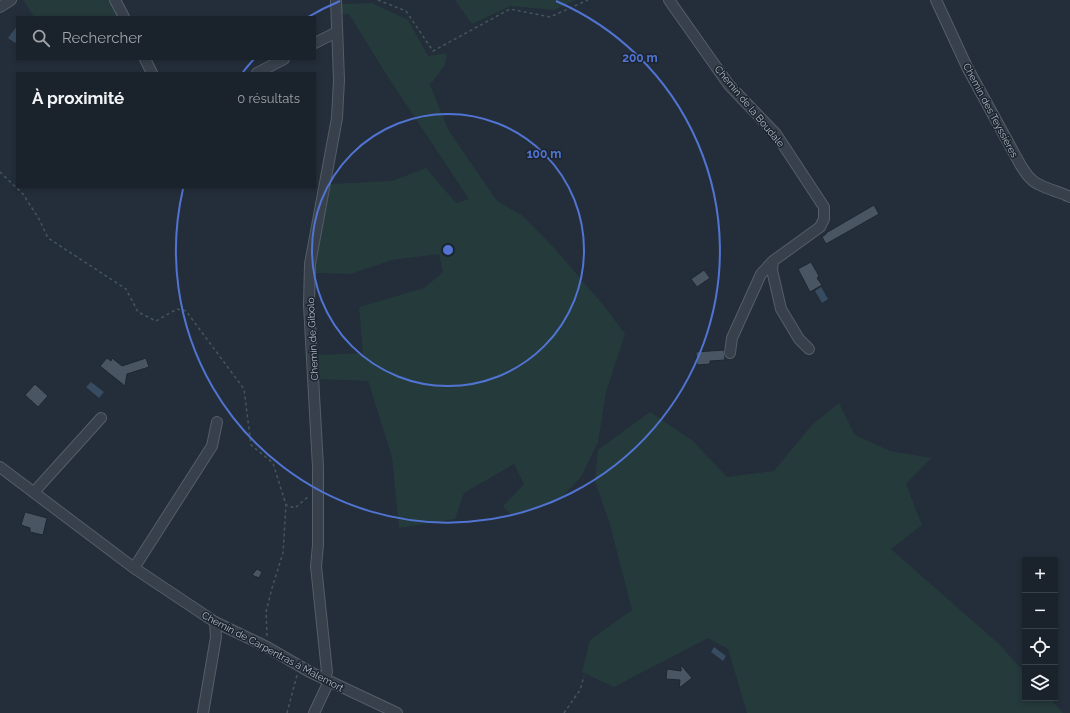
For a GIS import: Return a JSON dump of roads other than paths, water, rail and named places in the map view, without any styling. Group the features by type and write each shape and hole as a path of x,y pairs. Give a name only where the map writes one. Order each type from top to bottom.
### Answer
{"street":[{"path":"0,7 11,0"},
{"path":"115,0 123,16"},
{"name":"Chemin de Gibolo","path":"327,680 316,566 318,545 318,487 309,304 310,264 337,118 339,80 336,0"},
{"name":"Chemin de la Boudale","path":"669,0 729,85 776,134 824,207 824,218 820,227 773,260 761,274 732,338 730,353"},
{"name":"Chemin des Teyssières","path":"936,0 968,67 1020,164 1030,178 1038,185 1070,197"},
{"path":"316,42 337,32"},
{"path":"146,60 152,72"},
{"path":"259,72 282,60"},
{"path":"773,260 772,270 781,309 800,339 809,349"},
{"path":"34,492 101,418"},
{"path":"134,568 212,446 217,422"},
{"name":"Chemin de Carpentras à Malemort","path":"0,467 134,568 215,622 267,647 299,666 397,713"},
{"path":"203,713 216,637 215,622"},
{"path":"314,713 327,680"}],"water":[{"path":"16,27 16,42 15,43 8,38"},
{"path":"821,287 828,299 822,303 815,291"},
{"path":"91,382 104,392 99,398 86,387"},
{"path":"714,647 726,656 723,661 711,652"}]}
